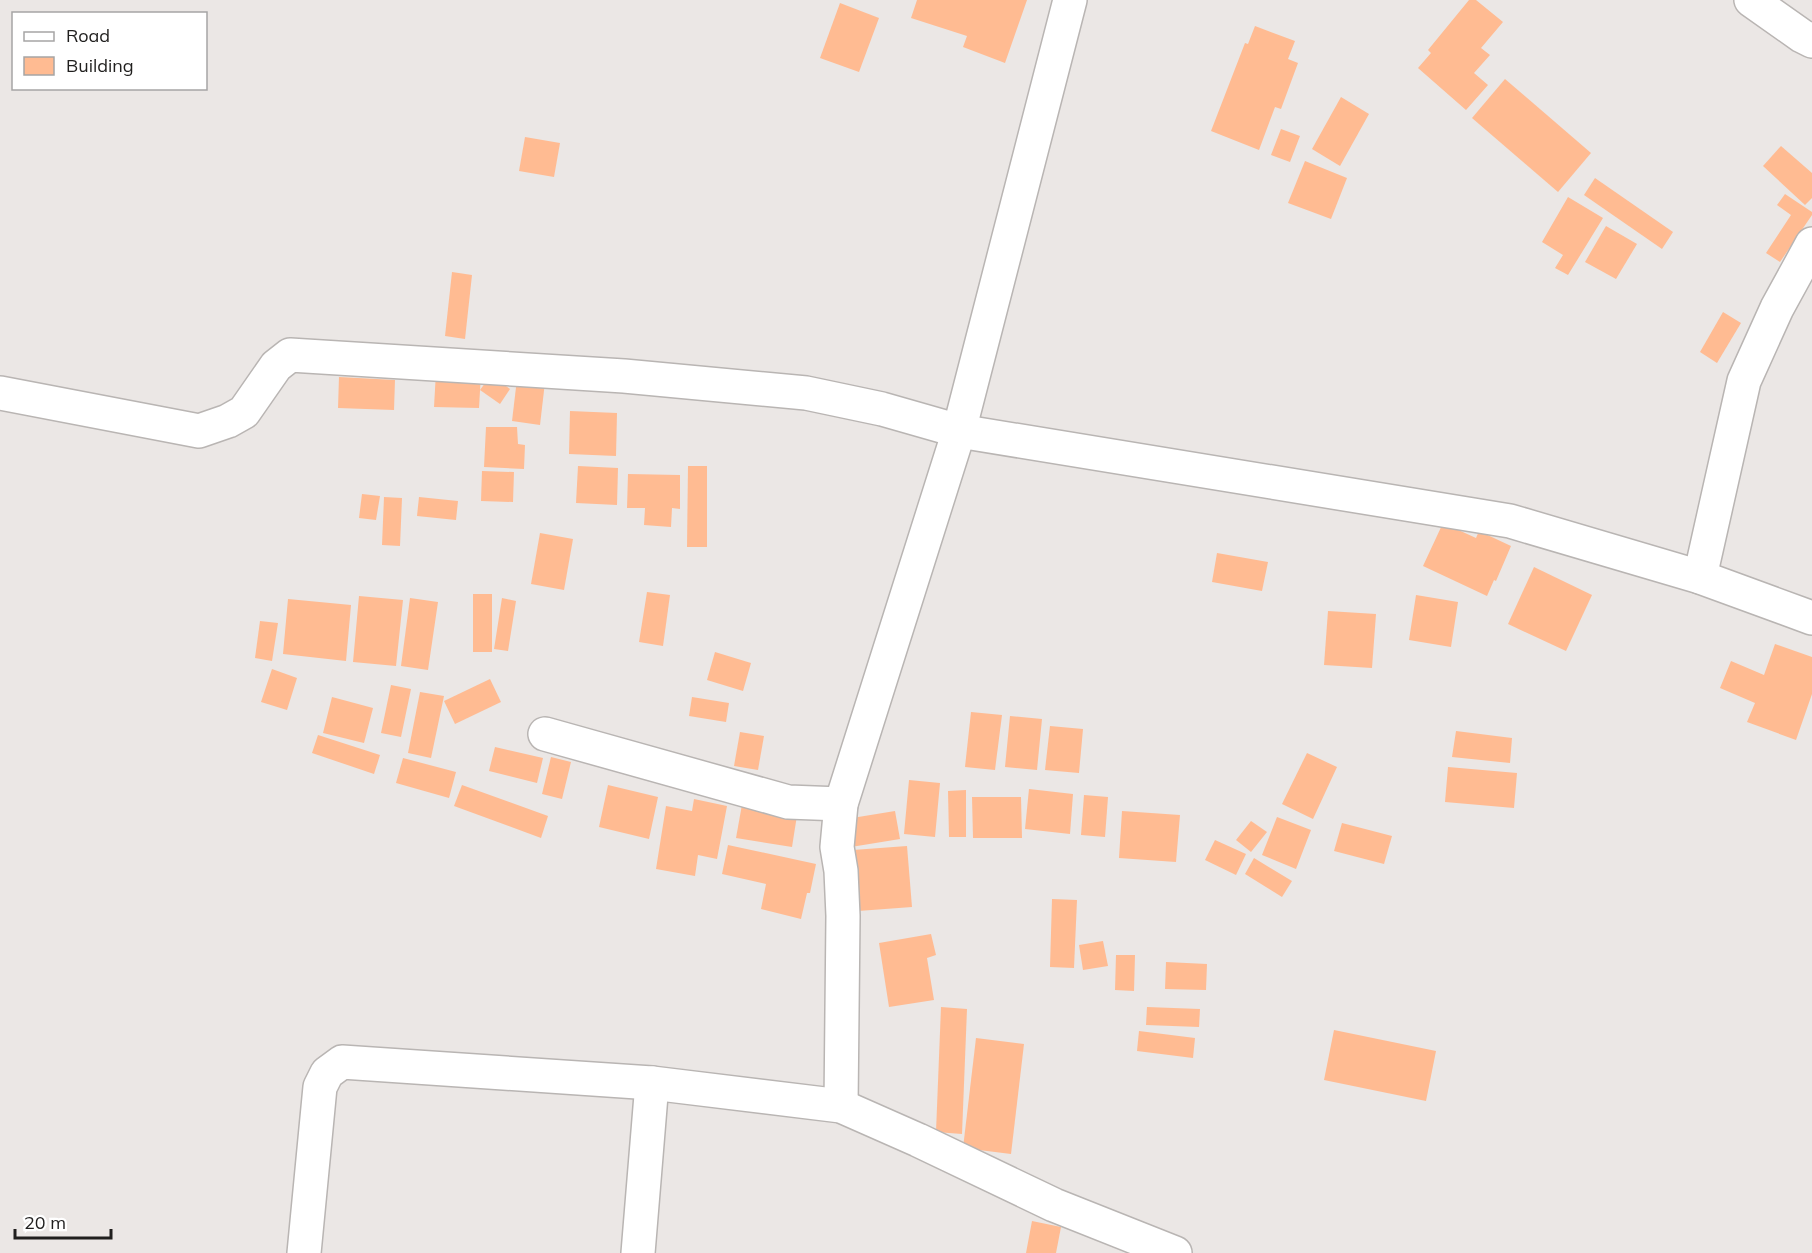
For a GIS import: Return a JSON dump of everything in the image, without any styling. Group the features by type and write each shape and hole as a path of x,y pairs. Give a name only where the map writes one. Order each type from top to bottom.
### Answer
{"street":[{"path":"841,1106 843,916 841,871 837,846 841,804 959,431 1070,0"},
{"path":"1751,0 1812,41"},
{"path":"1700,577 1744,381 1777,309 1812,244"},
{"path":"0,393 199,431 228,421 244,412 276,366 290,355 624,376 806,393 882,409 959,431 1510,521 1700,577 1812,618"},
{"path":"545,734 788,802 841,804"},
{"path":"304,1253 320,1087 327,1073 342,1062 652,1083 841,1106 908,1135 1054,1205 1175,1253"},
{"path":"638,1253 652,1083"}],"building":[{"path":"917,0 1027,0 1005,63 963,47 967,36 911,18"},
{"path":"1469,0 1476,0 1503,22 1481,48 1490,55 1474,73 1488,85 1466,110 1418,68 1431,53 1428,50"},
{"path":"840,3 879,18 859,72 820,58"},
{"path":"1255,26 1295,41 1288,59 1298,63 1281,109 1275,107 1259,150 1211,131 1245,43 1248,44"},
{"path":"1505,79 1591,153 1558,192 1472,118"},
{"path":"1341,97 1369,114 1340,166 1312,149"},
{"path":"1281,129 1300,136 1290,162 1271,155"},
{"path":"525,137 560,143 554,177 519,171"},
{"path":"1781,146 1812,173 1812,198 1805,205 1763,166"},
{"path":"1305,161 1347,178 1331,219 1288,203"},
{"path":"1595,178 1673,232 1662,249 1584,195"},
{"path":"1785,194 1812,212 1812,215 1780,262 1766,253 1791,215 1777,205"},
{"path":"1568,197 1603,218 1568,275 1555,268 1563,255 1542,242"},
{"path":"1606,226 1637,244 1616,279 1585,262"},
{"path":"452,272 472,275 465,339 445,336"},
{"path":"1723,312 1741,323 1717,363 1700,352"},
{"path":"436,372 481,374 479,408 434,407"},
{"path":"491,375 510,389 500,404 480,390"},
{"path":"339,377 395,380 394,410 338,408"},
{"path":"517,379 545,382 540,425 512,421"},
{"path":"570,411 617,413 616,456 569,454"},
{"path":"486,427 517,427 518,444 525,445 524,469 484,467"},
{"path":"578,466 618,468 617,505 576,503"},
{"path":"688,466 707,466 707,547 687,547"},
{"path":"482,471 514,472 513,502 481,501"},
{"path":"628,474 680,475 680,509 672,508 671,527 644,525 645,508 627,508"},
{"path":"362,494 380,496 376,520 359,518"},
{"path":"384,497 402,498 400,546 382,545"},
{"path":"419,497 458,501 456,520 417,516"},
{"path":"1443,523 1476,538 1479,531 1511,546 1487,596 1423,566"},
{"path":"540,533 573,539 564,590 531,584"},
{"path":"1217,553 1268,562 1262,591 1212,582"},
{"path":"1534,567 1592,595 1566,651 1508,624"},
{"path":"647,592 670,595 663,646 639,642"},
{"path":"473,594 492,594 492,652 473,652"},
{"path":"1416,595 1458,602 1451,647 1409,640"},
{"path":"359,596 403,600 396,666 353,662"},
{"path":"410,598 438,602 428,670 401,666"},
{"path":"502,598 516,601 508,651 494,649"},
{"path":"288,599 351,605 346,661 283,654"},
{"path":"1328,611 1376,614 1372,668 1324,665"},
{"path":"260,621 278,623 272,661 255,658"},
{"path":"1775,644 1812,657 1812,694 1796,740 1747,722 1755,703 1720,688 1731,661 1764,675"},
{"path":"715,652 751,663 743,691 707,680"},
{"path":"272,669 297,678 287,710 261,702"},
{"path":"490,679 501,702 455,724 444,701"},
{"path":"391,685 411,689 401,737 381,733"},
{"path":"420,692 444,696 431,758 408,753"},
{"path":"332,697 373,708 364,743 323,733"},
{"path":"692,697 729,703 726,722 689,716"},
{"path":"971,712 1002,715 995,770 965,767"},
{"path":"1010,716 1042,719 1037,770 1005,767"},
{"path":"1050,726 1083,729 1079,773 1045,770"},
{"path":"1456,731 1512,738 1510,763 1452,757"},
{"path":"740,732 764,736 758,770 734,766"},
{"path":"318,735 380,755 374,774 312,753"},
{"path":"495,747 543,758 537,783 489,771"},
{"path":"1307,753 1337,767 1313,819 1282,804"},
{"path":"551,757 571,762 562,799 542,794"},
{"path":"403,758 456,772 449,798 396,783"},
{"path":"1448,767 1517,773 1514,808 1445,802"},
{"path":"909,780 940,783 935,837 904,834"},
{"path":"462,785 548,816 541,838 454,806"},
{"path":"608,785 658,797 649,839 599,827"},
{"path":"1029,789 1073,794 1070,834 1025,829"},
{"path":"966,790 966,837 949,837 948,791"},
{"path":"1084,795 1108,797 1105,837 1081,835"},
{"path":"972,797 1021,797 1022,838 973,838"},
{"path":"694,799 727,806 717,859 698,855 695,876 656,869 666,806 692,811"},
{"path":"743,799 798,809 792,847 736,838"},
{"path":"895,811 900,839 851,847 846,819"},
{"path":"1122,811 1180,815 1176,862 1119,858"},
{"path":"1277,817 1311,830 1296,869 1262,855"},
{"path":"1251,821 1267,832 1251,852 1236,840"},
{"path":"1342,823 1392,836 1384,864 1334,851"},
{"path":"1215,840 1246,854 1236,875 1205,860"},
{"path":"728,845 816,864 810,893 807,893 801,919 761,909 766,884 722,874"},
{"path":"907,846 912,907 858,911 853,850"},
{"path":"1254,858 1292,881 1282,897 1245,874"},
{"path":"1052,899 1077,900 1074,968 1050,967"},
{"path":"931,934 936,955 927,958 934,1000 889,1007 879,943"},
{"path":"1103,941 1108,966 1083,970 1079,945"},
{"path":"1116,955 1135,955 1134,991 1115,990"},
{"path":"1166,962 1207,964 1206,990 1165,989"},
{"path":"941,1007 967,1009 962,1134 936,1132"},
{"path":"1147,1007 1200,1009 1199,1027 1146,1025"},
{"path":"1334,1030 1436,1051 1426,1101 1324,1080"},
{"path":"1139,1031 1195,1038 1193,1058 1137,1051"},
{"path":"976,1038 1024,1044 1011,1154 963,1148"},
{"path":"1032,1221 1061,1227 1056,1253 1026,1253"}]}
